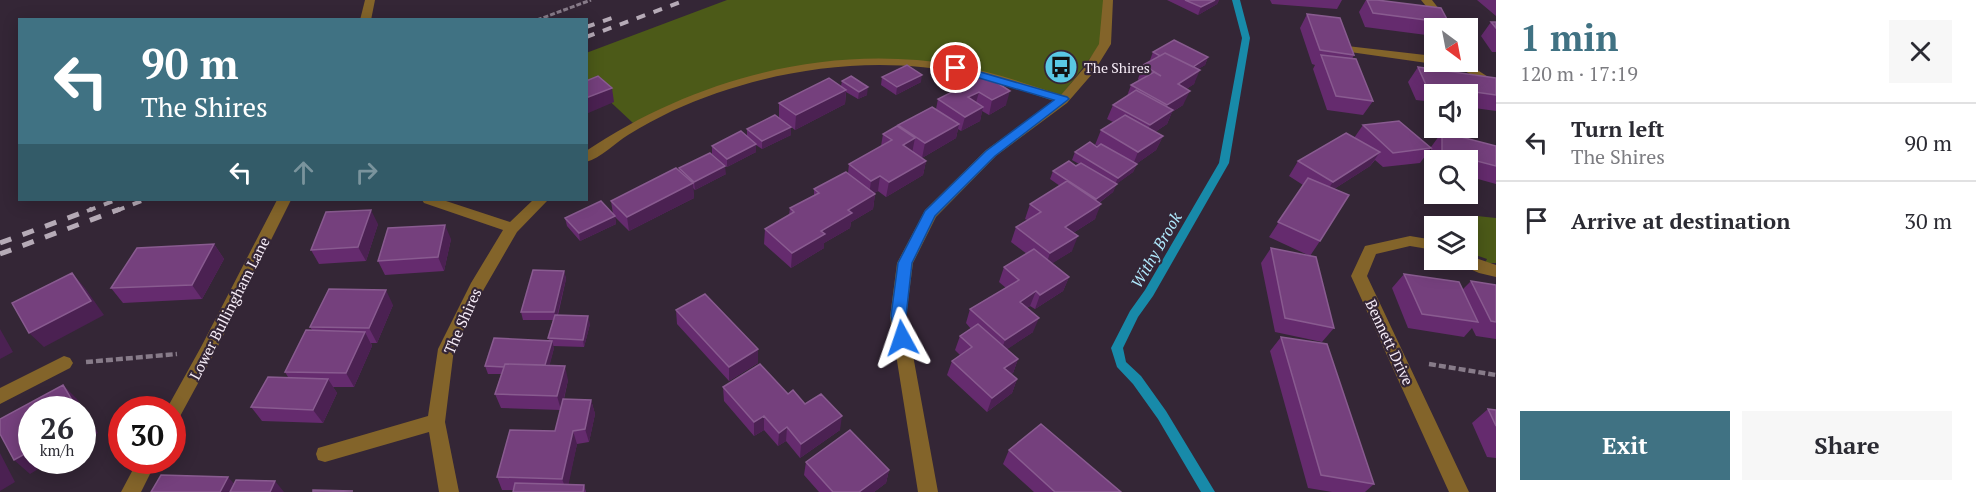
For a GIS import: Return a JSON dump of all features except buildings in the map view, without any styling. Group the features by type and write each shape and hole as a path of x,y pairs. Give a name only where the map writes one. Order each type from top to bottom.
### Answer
{"street":[{"path":"366,18 370,0"},
{"path":"928,492 898,316 905,263 930,214 990,153 1063,99 1089,70 1105,44 1108,0"},
{"path":"1426,0 1441,18"},
{"path":"1347,49 1424,59"},
{"path":"588,156 610,139 684,102 748,80 815,66 873,60 945,66 1063,99"},
{"path":"1471,72 1496,88"},
{"name":"Lower Bullingham Lane","path":"183,396 283,201"},
{"path":"432,201 512,228"},
{"name":"The Shires","path":"448,492 436,422 446,350 477,287 512,228 539,201"},
{"name":"Bennett Drive","path":"1424,244 1410,242 1370,250 1359,276 1459,492"},
{"path":"1478,266 1496,271"},
{"path":"0,397 64,363"},
{"path":"325,454 436,422"},
{"path":"130,492 140,474"}],"path":[{"path":"542,18 591,0"},
{"path":"64,363 207,352"},
{"path":"1398,360 1496,375"}],"green space":[{"path":"727,0 1108,0 1101,44 1058,100 951,68 873,60 759,77 633,123 588,81 588,52"},
{"path":"1478,216 1496,218 1496,263 1485,263 1487,259 1478,256"}],"waterway":[{"name":"Withy Brook","path":"1208,492 1162,415 1137,380 1121,364 1117,348 1134,314 1149,293 1224,163 1246,38 1236,0"}],"railway":[{"path":"588,36 686,0"},
{"path":"588,26 612,18"},
{"path":"87,211 113,201"},
{"path":"116,211 141,201"},
{"path":"0,243 92,209"},
{"path":"0,254 120,209"}],"place":[{"name":"The Shires","path":"1061,67"}],"route":[{"path":"902,338 898,316 905,263 930,214 990,153 1063,99 956,68"}]}
